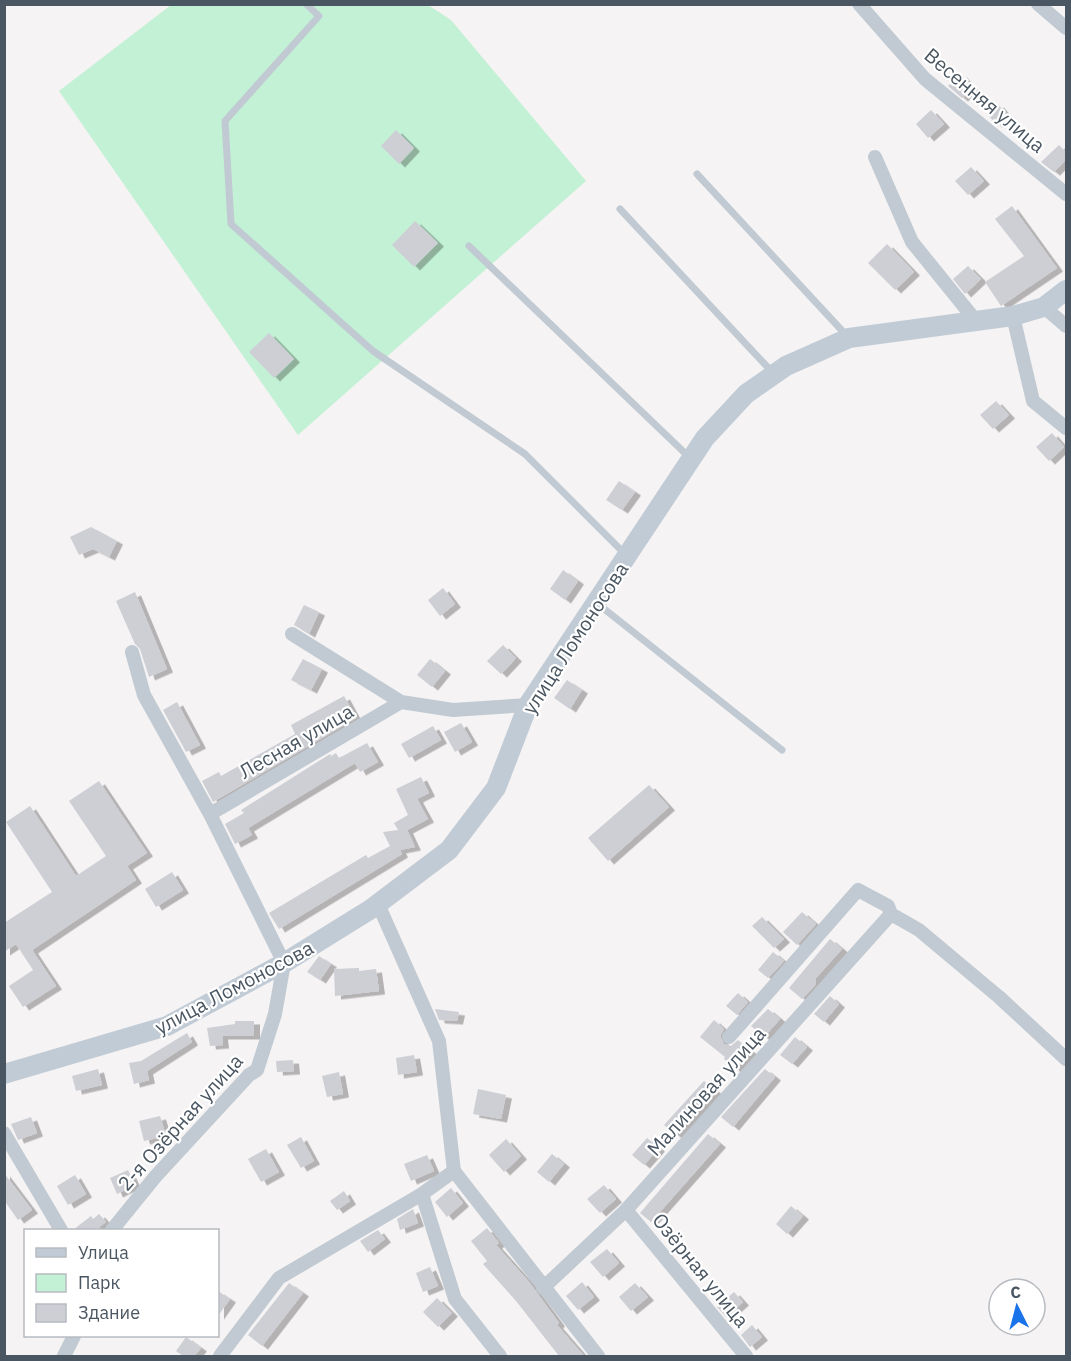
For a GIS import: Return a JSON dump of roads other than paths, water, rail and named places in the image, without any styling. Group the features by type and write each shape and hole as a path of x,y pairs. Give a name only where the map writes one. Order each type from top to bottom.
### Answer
{"street":[{"name":"Весенняя улица","path":"859,4 925,79 1066,194"},
{"path":"1038,4 1066,28"},
{"path":"875,158 912,242 976,321"},
{"name":"улица Ломоносова","path":"4,1074 167,1026 284,963 378,904 449,850 496,788 528,705 705,438 746,394 786,366 849,338 1012,316 1044,307 1066,290"},
{"path":"1044,307 1066,326"},
{"path":"1012,316 1033,401 1066,428"},
{"path":"292,634 401,702 453,710 528,705"},
{"path":"132,652 144,694 210,814 284,963"},
{"name":"Лесная улица","path":"210,814 401,702"},
{"path":"729,1037 858,890 888,906 891,914 919,930 999,997 1066,1059"},
{"path":"378,904 439,1041 454,1171 598,1356"},
{"name":"Малиновая улица","path":"543,1288 626,1210 891,914"},
{"name":"2-я Озёрная улица","path":"113,1229 155,1177 249,1075 257,1070 275,1014 284,963"},
{"path":"4,1133 60,1229"},
{"path":"220,1356 279,1278 422,1194 454,1171"},
{"path":"422,1194 455,1299 500,1356"},
{"name":"Озёрная улица","path":"626,1210 746,1356"},
{"path":"64,1356 73,1337"}],"lane":[{"path":"306,4 319,16 225,121 231,224 373,351 525,454 628,557"},
{"path":"697,174 849,338"},
{"path":"620,209 775,374"},
{"path":"469,246 691,459"},
{"path":"596,603 782,750"}]}
